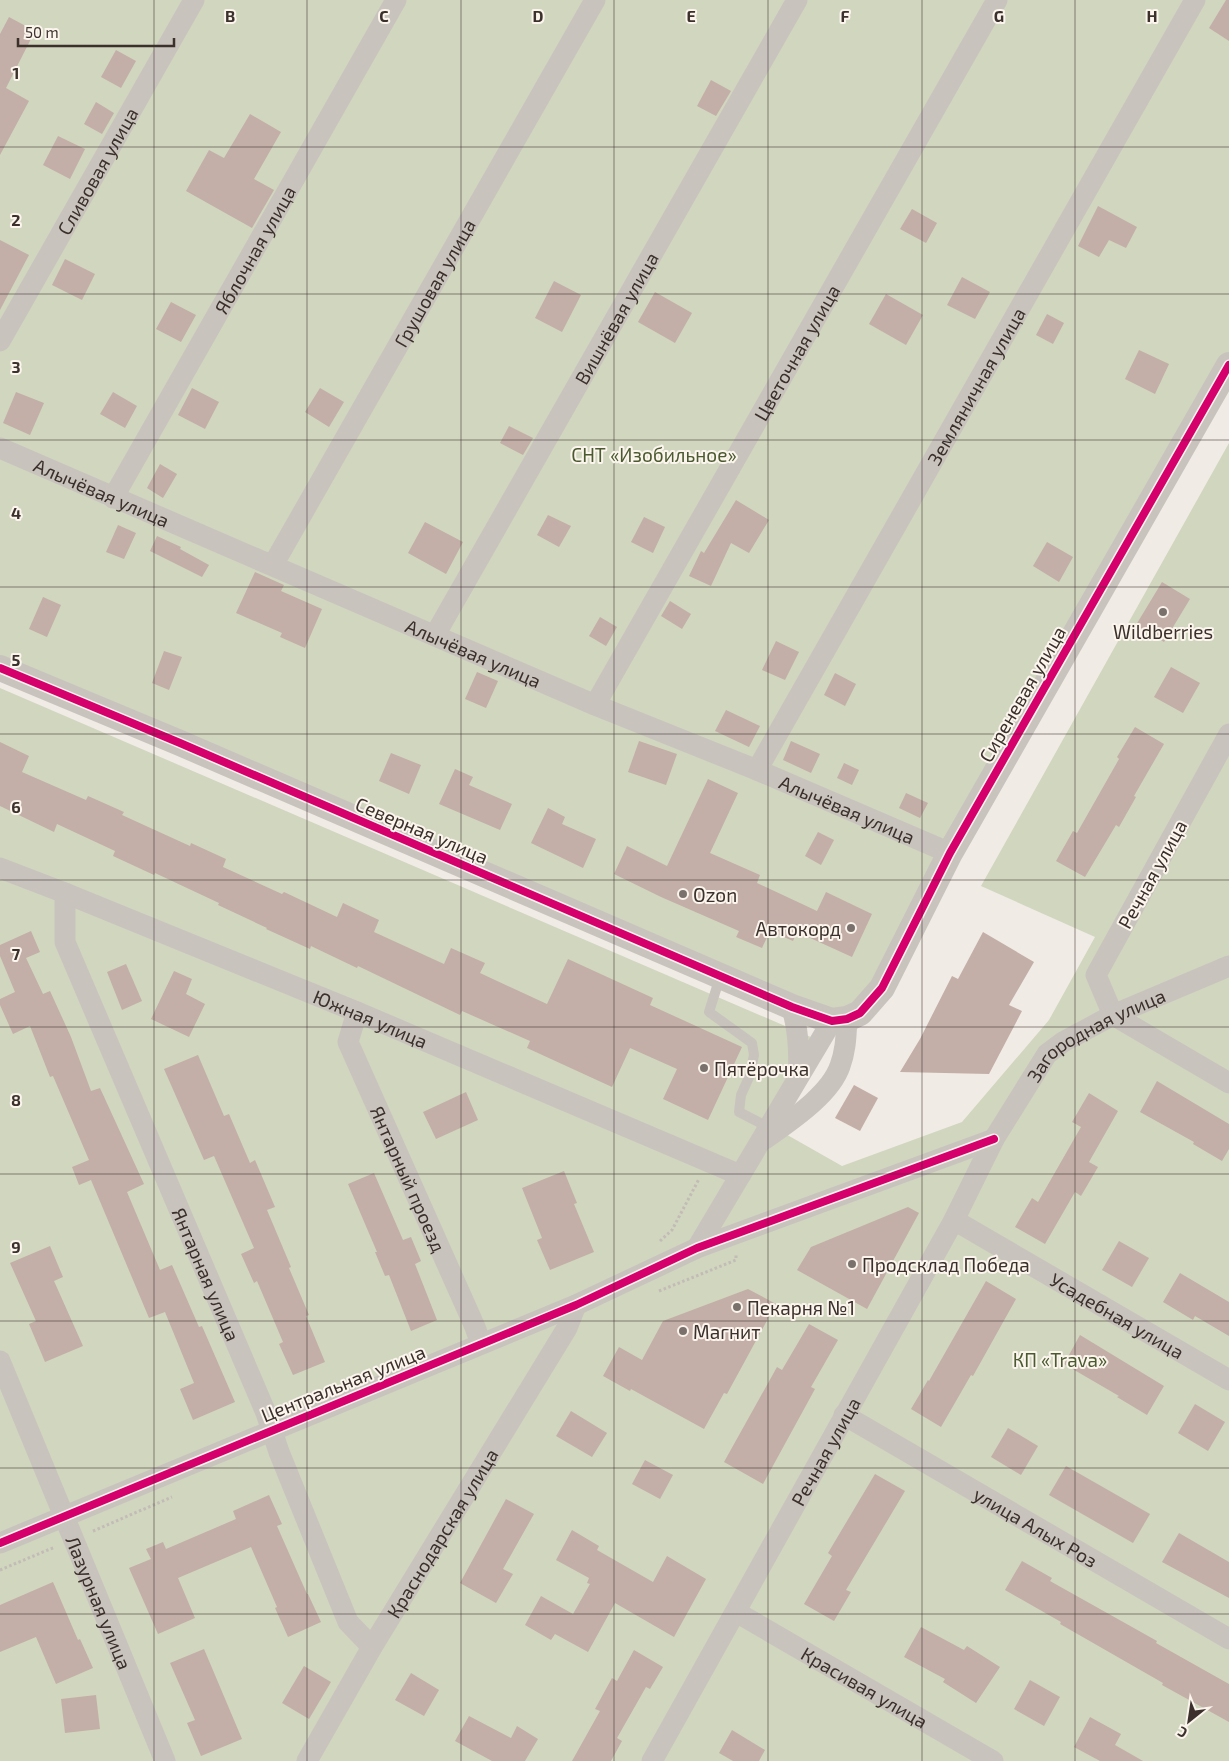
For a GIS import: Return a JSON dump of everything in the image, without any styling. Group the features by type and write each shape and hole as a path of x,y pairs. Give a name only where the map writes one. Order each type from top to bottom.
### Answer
{"street":[{"name":"Сливовая улица","path":"0,341 194,0"},
{"name":"Яблочная улица","path":"113,498 396,0"},
{"name":"Грушовая улица","path":"273,565 595,0"},
{"name":"Вишнёвая улица","path":"435,635 797,0"},
{"name":"Цветочная улица","path":"595,705 997,0"},
{"name":"Земляничная улица","path":"757,770 1196,0"},
{"name":"Сиреневая улица","path":"840,1020 860,1013 882,988 950,853 1229,365"},
{"name":"Алычёвая улица","path":"0,448 595,705 757,770 950,853"},
{"name":"Северная улица","path":"0,668 792,1007 840,1020"},
{"name":"Речная улица","path":"1113,1015 1096,975 1229,734"},
{"name":"Южная улица","path":"0,868 357,1012 740,1174"},
{"name":"Янтарная улица","path":"65,893 65,942 266,1413 271,1431 348,1622 372,1647"},
{"name":"Загородная улица","path":"994,1139 1048,1054 1063,1042 1113,1015 1229,966"},
{"path":"792,1007 798,1034 798,1078"},
{"name":"Янтарный проезд","path":"357,1012 348,1042 481,1344"},
{"path":"1113,1015 1229,1083"},
{"path":"697,1248 798,1078 840,1020"},
{"path":"757,1146 805,1110 826,1088 840,1068 846,1042 840,1020"},
{"name":"Речная улица","path":"652,1761 954,1220 994,1139"},
{"name":"Центральная улица","path":"0,1543 576,1305 697,1248 994,1139"},
{"name":"Усадебная улица","path":"954,1220 1229,1380"},
{"name":"Краснодарская улица","path":"306,1761 372,1647 567,1328 576,1305"},
{"name":"Лазурная улица","path":"0,1361 165,1761"},
{"name":"улица Алых Роз","path":"844,1415 1229,1639"},
{"name":"Красивая улица","path":"736,1612 993,1761"}],"lane":[{"path":"721,976 709,1012 752,1043 754,1055 750,1075 741,1095 739,1112 768,1127"}],"green space":[{"name":"СНТ «Изобильное»","path":"0,0 1229,0 1229,365 882,988 847,1019 0,668"},
{"name":"КП «Trava»","path":"1229,443 1229,1761 0,1761 0,688 827,1044 775,1128 842,1166 962,1122 1049,1020 1095,937 981,886"}],"building":[{"path":"1226,0 1229,0 1229,41 1209,28"},
{"path":"9,17 35,31 6,88 29,101 0,155 0,34"},
{"path":"116,50 136,61 121,88 101,77"},
{"path":"711,80 731,91 716,116 697,106"},
{"path":"96,102 114,113 102,134 84,124"},
{"path":"250,114 281,132 254,179 274,190 252,228 186,191 209,150 224,158"},
{"path":"58,136 85,149 70,179 43,165"},
{"path":"1098,206 1137,227 1126,248 1109,240 1099,257 1078,246"},
{"path":"912,209 937,223 926,243 900,229"},
{"path":"0,240 29,255 0,310"},
{"path":"65,259 95,274 82,300 52,285"},
{"path":"962,277 990,292 975,319 947,305"},
{"path":"554,281 581,295 562,332 535,318"},
{"path":"655,292 692,313 675,343 638,322"},
{"path":"886,294 923,315 906,345 869,324"},
{"path":"171,302 196,315 181,342 156,329"},
{"path":"1047,314 1064,323 1053,344 1036,335"},
{"path":"1139,350 1169,364 1155,394 1125,379"},
{"path":"192,388 219,402 205,429 178,415"},
{"path":"320,388 344,402 329,427 305,412"},
{"path":"16,392 44,403 30,435 3,423"},
{"path":"113,392 137,406 125,428 100,414"},
{"path":"509,426 533,438 523,455 500,443"},
{"path":"160,464 177,474 163,498 147,488"},
{"path":"736,500 769,520 749,553 731,543 711,586 689,576 701,551 704,553"},
{"path":"548,515 571,526 559,547 537,535"},
{"path":"644,517 665,527 653,553 631,542"},
{"path":"425,522 463,542 446,574 408,553"},
{"path":"118,525 136,533 124,559 106,552"},
{"path":"157,536 181,547 180,549 209,565 202,577 150,551"},
{"path":"1047,542 1073,557 1059,582 1033,566"},
{"path":"255,572 284,585 281,591 322,609 305,648 280,637 282,633 236,613"},
{"name":"Wildberries","path":"1162,582 1190,599 1164,642 1136,625"},
{"path":"43,597 61,605 47,637 29,629"},
{"path":"670,601 691,614 682,629 661,616"},
{"path":"600,617 617,627 606,646 589,636"},
{"path":"776,641 799,652 785,680 762,670"},
{"path":"164,651 182,657 169,690 152,683"},
{"path":"1171,667 1200,683 1183,713 1154,697"},
{"path":"477,672 498,681 486,708 465,699"},
{"path":"835,673 856,684 845,706 824,695"},
{"path":"726,710 760,726 749,747 715,731"},
{"path":"1135,727 1164,744 1134,796 1136,797 1119,827 1116,825 1085,877 1056,861 1073,831 1077,833"},
{"path":"639,741 677,754 666,785 628,772"},
{"path":"791,741 820,754 811,773 783,760"},
{"path":"0,742 29,756 22,772 86,800 88,796 124,812 122,815 190,846 191,843 226,859 223,867 282,894 284,892 337,917 343,903 379,920 374,932 444,964 451,948 485,963 480,973 547,1004 568,959 653,998 650,1005 742,1047 708,1120 663,1099 677,1069 630,1048 612,1087 527,1048 530,1041 462,1011 460,1015 358,966 357,968 311,946 310,949 266,929 218,905 219,903 113,856 115,851 57,824 54,832 0,806"},
{"path":"391,753 421,765 409,794 379,781"},
{"path":"844,763 859,770 852,785 837,778"},
{"path":"455,769 473,777 469,785 512,804 500,830 439,804"},
{"path":"708,779 738,793 710,853 760,875 757,883 817,911 826,892 872,914 852,957 797,932 793,941 770,931 762,948 736,937 739,931 614,874 627,846 667,866"},
{"path":"906,793 928,803 920,818 899,808"},
{"path":"548,808 565,817 562,824 596,839 583,868 531,843"},
{"path":"818,832 834,840 821,865 805,856"},
{"path":"31,931 40,952 26,958 43,994 50,991 71,1037 91,1091 100,1088 144,1184 127,1192 160,1270 172,1265 199,1327 202,1326 235,1402 193,1420 180,1389 194,1383 165,1312 149,1318 91,1180 79,1185 72,1167 89,1160 53,1076 50,1077 30,1026 13,1034 0,1005 0,999 15,992 0,956 0,945"},
{"path":"983,932 1034,962 1009,1005 1022,1011 989,1074 900,1072 920,1039 952,976 958,979"},
{"path":"126,964 142,1001 122,1010 107,972"},
{"path":"174,971 192,979 186,994 205,1004 189,1037 151,1019"},
{"path":"198,1055 224,1116 229,1114 250,1163 255,1160 275,1207 267,1210 291,1267 289,1268 309,1315 306,1316 325,1362 293,1375 279,1344 283,1342 257,1281 254,1283 241,1254 254,1248 214,1156 204,1160 164,1069"},
{"path":"1157,1081 1229,1124 1229,1149 1222,1161 1193,1144 1194,1142 1140,1112"},
{"path":"854,1085 878,1098 860,1131 835,1118"},
{"path":"466,1092 478,1120 436,1139 423,1112"},
{"path":"1089,1093 1118,1111 1089,1162 1098,1167 1081,1196 1075,1192 1045,1244 1015,1227 1032,1198 1038,1202 1081,1127 1072,1122"},
{"path":"564,1171 577,1203 574,1204 594,1252 550,1270 537,1240 542,1238 522,1188"},
{"path":"374,1173 403,1240 411,1237 421,1261 415,1264 437,1320 411,1331 389,1275 385,1276 375,1252 377,1252 348,1184"},
{"path":"908,1207 919,1213 867,1309 797,1270 811,1247"},
{"path":"1119,1241 1149,1258 1132,1287 1102,1270"},
{"path":"50,1246 63,1277 54,1281 83,1346 45,1362 29,1324 36,1321 10,1263"},
{"path":"1180,1273 1229,1302 1229,1336 1195,1316 1193,1320 1163,1302"},
{"path":"986,1281 1016,1299 973,1376 971,1375 941,1427 911,1409"},
{"path":"748,1289 776,1304 727,1394 724,1393 704,1429 603,1376 619,1347 642,1360 663,1321"},
{"path":"809,1324 838,1340 811,1387 815,1389 763,1484 724,1462 777,1367 782,1370"},
{"path":"1080,1335 1164,1386 1147,1415 1117,1397 1119,1396 1064,1364"},
{"path":"1195,1404 1225,1422 1208,1451 1178,1433"},
{"path":"571,1411 607,1433 592,1457 556,1436"},
{"path":"1008,1428 1038,1446 1021,1475 991,1457"},
{"path":"645,1460 673,1475 660,1499 632,1484"},
{"path":"1066,1466 1150,1514 1133,1543 1049,1495"},
{"path":"875,1474 905,1491 846,1590 851,1592 834,1621 804,1604 832,1556 828,1553"},
{"path":"269,1495 282,1524 277,1526 321,1622 288,1637 251,1547 178,1578 195,1618 158,1634 129,1568 151,1559 146,1549 163,1542 166,1549 236,1519 233,1511"},
{"path":"506,1499 534,1514 503,1569 513,1574 496,1603 460,1583"},
{"path":"572,1530 599,1546 597,1550 653,1582 667,1556 706,1579 674,1637 615,1603 588,1652 555,1634 551,1640 525,1625 541,1596 573,1614 590,1584 587,1583 589,1578 556,1560"},
{"path":"1179,1533 1229,1562 1229,1598 1162,1562"},
{"path":"1022,1561 1052,1578 1050,1581 1229,1684 1229,1722 1162,1685 1163,1683 1005,1590"},
{"path":"53,1582 78,1640 80,1639 93,1668 56,1684 36,1637 0,1652 0,1605"},
{"path":"921,1627 964,1650 967,1646 1000,1667 976,1703 943,1682 945,1679 904,1657"},
{"path":"204,1649 242,1739 201,1756 187,1723 195,1720 170,1663"},
{"path":"634,1650 663,1667 650,1689 646,1687 617,1738 622,1741 611,1761 572,1761 600,1711 595,1709 612,1678 617,1681"},
{"path":"304,1666 331,1682 309,1719 282,1703"},
{"path":"411,1673 439,1690 424,1716 395,1700"},
{"path":"1030,1680 1060,1697 1044,1726 1014,1709"},
{"path":"96,1695 100,1729 65,1733 61,1699"},
{"path":"469,1716 511,1738 517,1726 538,1739 525,1761 492,1761 455,1741"},
{"path":"1090,1717 1121,1734 1115,1745 1143,1761 1100,1761 1074,1747"},
{"path":"732,1730 765,1750 759,1761 733,1761 719,1753"}],"cycle path":[{"path":"0,668 180,743 792,1007 832,1021 847,1019 860,1013 882,988 950,853 1229,365"},
{"path":"0,1543 576,1305 697,1248 994,1139"}],"place":[{"name":"Wildberries","path":"1163,612"},
{"name":"Ozon","path":"683,894"},
{"name":"Автокорд","path":"851,928"},
{"name":"Пятёрочка","path":"704,1068"},
{"name":"Продсклад Победа","path":"852,1264"},
{"name":"Пекарня №1","path":"737,1307"},
{"name":"Магнит","path":"683,1331"}]}
